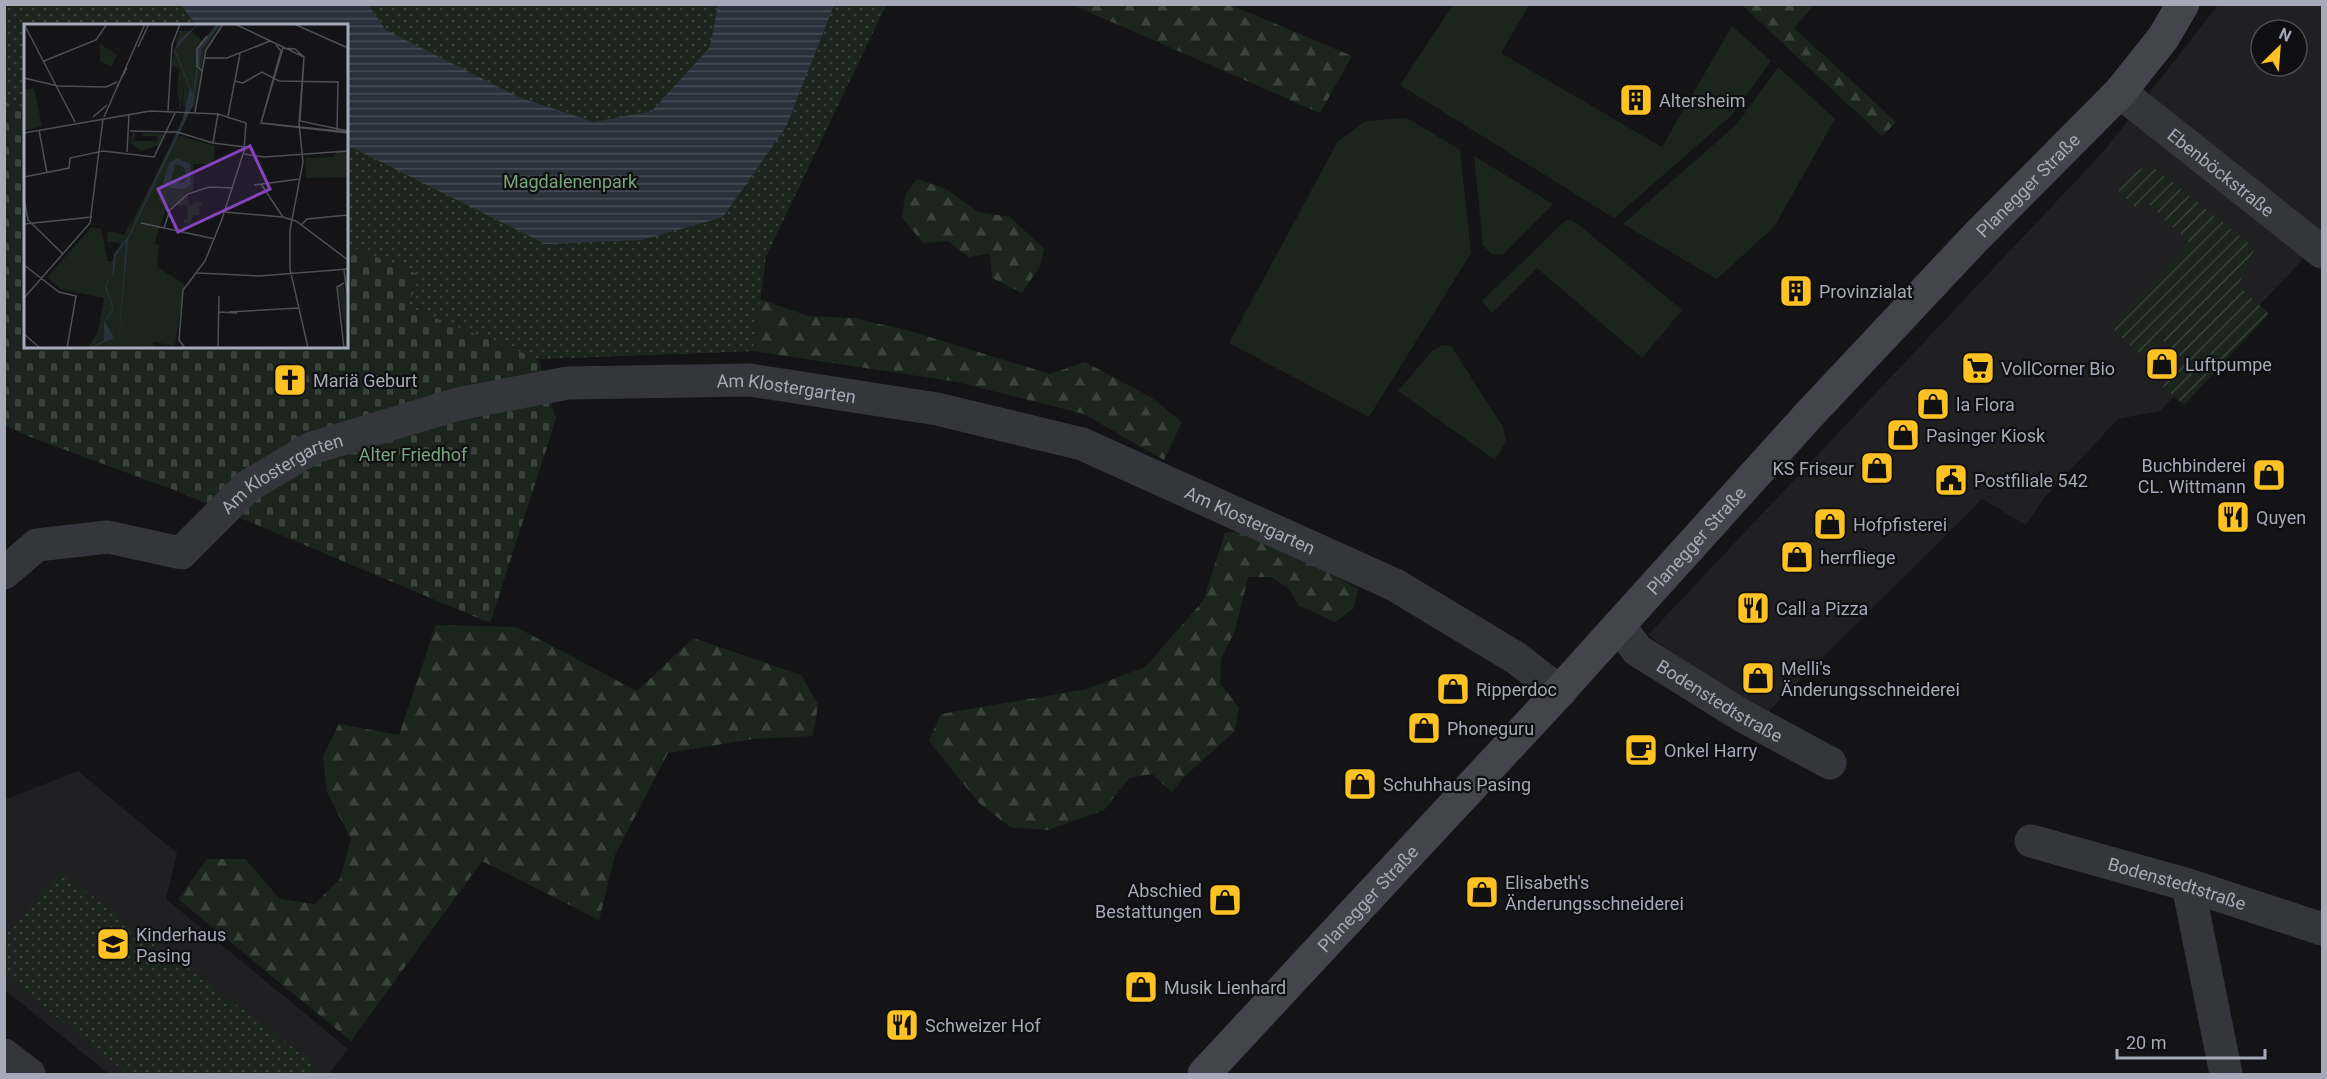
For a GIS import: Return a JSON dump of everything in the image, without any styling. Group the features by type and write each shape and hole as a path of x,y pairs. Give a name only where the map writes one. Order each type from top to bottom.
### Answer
{"main road":[{"name":"Planegger Straße","path":"1204,1074 1560,692 1814,409 1975,238 2120,92 2163,38 2184,4"}],"street":[{"name":"Ebenböckstraße","path":"2120,92 2322,252"},
{"name":"Am Klostergarten","path":"4,573 37,545 108,537 181,553 248,486 312,448 458,404 567,383 750,380 937,409 1082,444 1395,585 1516,658 1560,692"},
{"name":"Bodenstedtstraße","path":"1619,626 1637,650 1741,715 1830,763"},
{"name":"Bodenstedtstraße","path":"2031,841 2188,885 2322,929"},
{"path":"2188,885 2226,1074"},
{"path":"4,1055 29,1074"}],"shaded area":[{"path":"181,5 368,5 386,30 521,98 594,122 652,111 710,47 718,5 834,5 786,127 723,217 642,240 545,244 348,146 348,24 195,24"},
{"path":"2218,5 2322,5 2322,239 2160,411 2118,419 2045,497 2026,525 1982,499 1760,720 1648,635 2104,151"},
{"name":"Kinderhaus Pasing","path":"78,771 177,853 166,899 348,1049 329,1074 109,1074 5,990 4,798"}],"green space":[{"name":"Magdalenenpark","path":"4,5 886,5 766,256 753,351 538,359 408,307 420,275 348,245 348,24 24,24 24,112 5,102"},
{"name":"Magdalenenpark","path":"886,5 766,256 760,299 808,316 854,318 910,331 1050,374 1085,362 1152,398 1182,422 1164,460 1084,414 957,382 753,351 538,359 408,307 420,275 348,245 348,144"},
{"path":"1073,5 1231,5 1352,56 1320,113"},
{"path":"1453,5 1529,5 1501,53 1662,147 1732,26 1771,61 1732,115 1614,218 1400,85"},
{"path":"1745,5 1814,5 1794,28 1896,122 1882,136 1744,7"},
{"path":"1778,67 1835,119 1774,227 1717,279 1623,224 1737,124"},
{"name":"Alter Friedhof","path":"5,102 24,112 24,348 348,348 348,245 420,275 408,307 538,359 556,419 490,623 174,490 30,437 5,425"},
{"path":"1407,118 1460,150 1471,253 1369,417 1229,343 1338,141 1366,121"},
{"path":"1474,156 1553,204 1504,254 1493,255 1483,245"},
{"path":"2152,166 2255,248 2238,286 2269,314 2184,405 2162,386 2185,360 2161,339 2144,358 2111,327 2189,242 2145,201 2137,209 2117,189 2134,171"},
{"path":"917,179 946,189 978,212 1010,217 1044,249 1040,266 1022,293 992,278 990,254 968,257 948,241 923,243 902,217 905,196"},
{"path":"1566,220 1579,225 1682,310 1642,358 1537,268 1492,313 1482,301"},
{"path":"1442,345 1451,346 1503,427 1506,441 1495,460 1398,391 1432,351"},
{"path":"1253,530 1358,589 1354,608 1335,622 1298,605 1289,589 1271,577 1248,577 1235,631 1221,659 1220,683 1239,708 1235,731 1185,776 1172,792 1152,774 1129,778 1104,810 1048,830 1010,827 979,803 929,741 941,714 1087,689 1145,667 1203,601 1225,533"},
{"path":"436,625 516,627 637,691 693,638 801,675 818,704 813,736 753,739 668,753 615,855 599,920 482,861 351,1041 178,899 207,859 245,859 280,899 314,904 340,879 351,839 327,792 323,756 339,724 399,735"},
{"path":"61,872 316,1065 309,1074 128,1074 5,976 5,936"}],"place":[{"name":"Altersheim","path":"1636,100"},
{"name":"Provinzialat","path":"1796,291"},
{"name":"Luftpumpe","path":"2162,364"},
{"name":"VollCorner Bio","path":"1978,368"},
{"name":"Mariä Geburt","path":"290,380"},
{"name":"la Flora","path":"1933,404"},
{"name":"Pasinger Kiosk","path":"1903,435"},
{"name":"KS Friseur","path":"1877,468"},
{"name":"Buchbinderei CL. Wittmann","path":"2269,475"},
{"name":"Postfiliale 542","path":"1951,480"},
{"name":"Quyen","path":"2233,517"},
{"name":"Hofpfisterei","path":"1830,524"},
{"name":"herrfliege","path":"1797,557"},
{"name":"Call a Pizza","path":"1753,608"},
{"name":"Melli's Änderungsschneiderei","path":"1758,678"},
{"name":"Ripperdoc","path":"1453,689"},
{"name":"Phoneguru","path":"1424,728"},
{"name":"Onkel Harry","path":"1641,750"},
{"name":"Schuhhaus Pasing","path":"1360,784"},
{"name":"Elisabeth's Änderungsschneiderei","path":"1482,892"},
{"name":"Abschied Bestattungen","path":"1225,900"},
{"name":"Kinderhaus Pasing","path":"113,944"},
{"name":"Musik Lienhard","path":"1141,987"},
{"name":"Schweizer Hof","path":"902,1025"}]}
